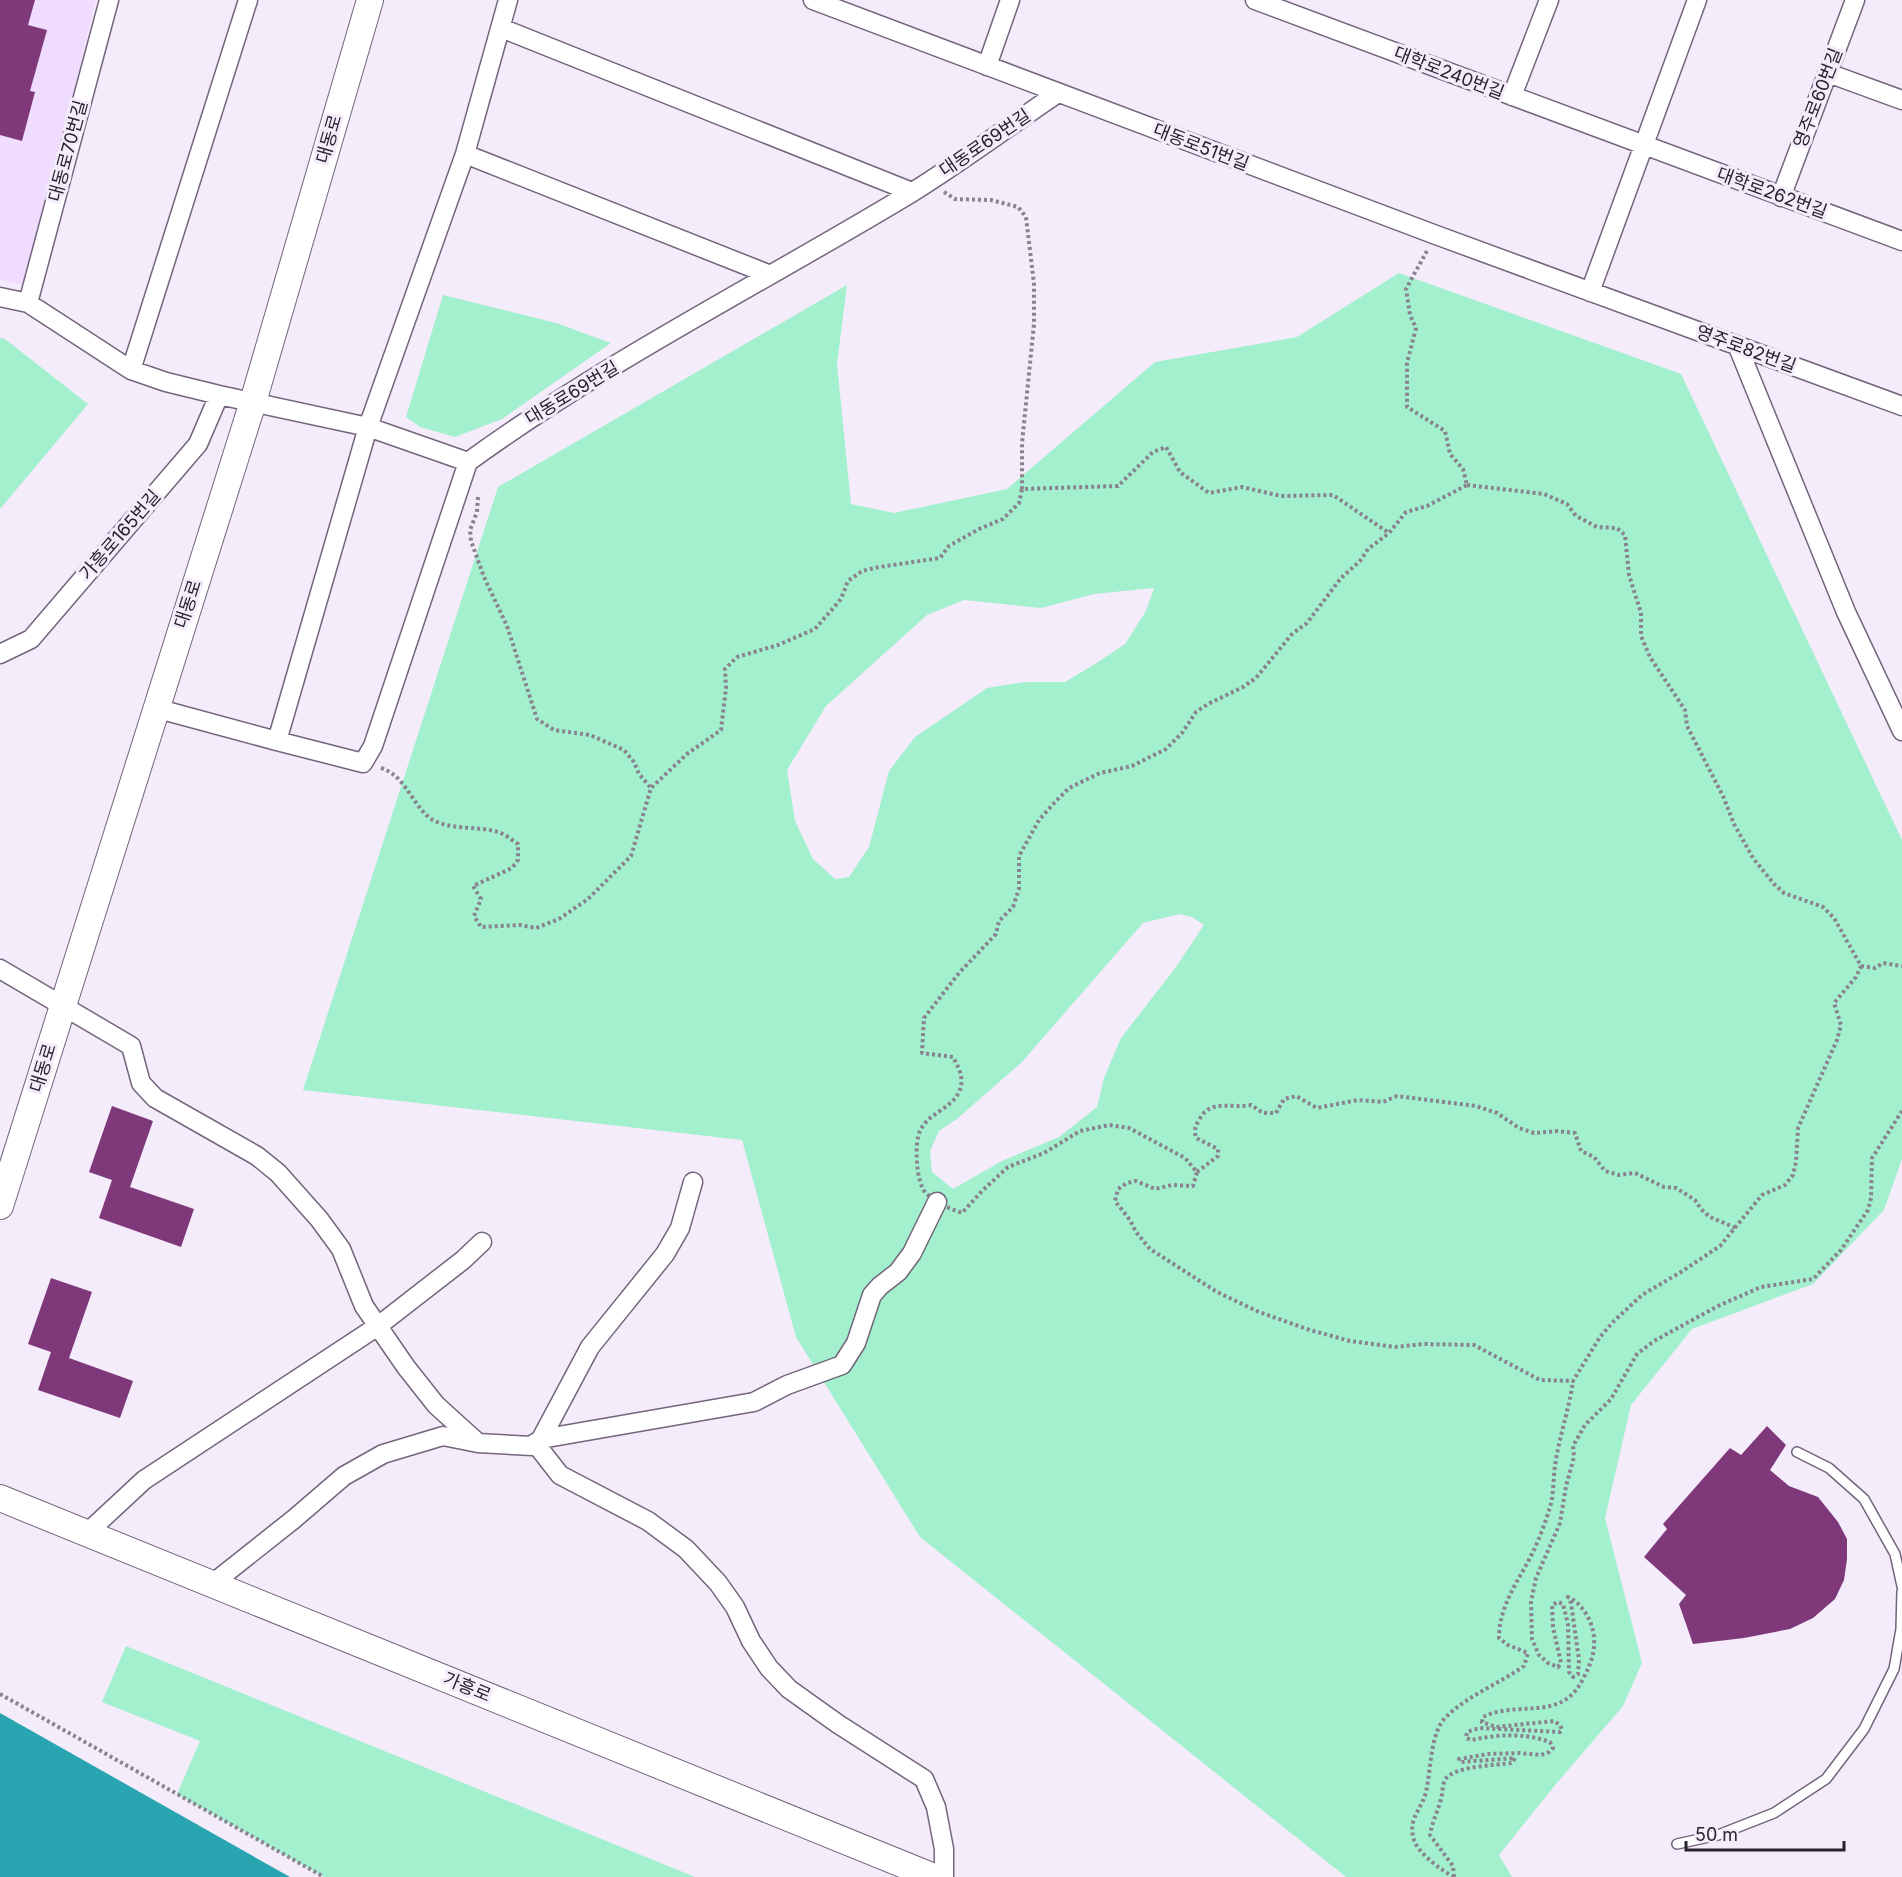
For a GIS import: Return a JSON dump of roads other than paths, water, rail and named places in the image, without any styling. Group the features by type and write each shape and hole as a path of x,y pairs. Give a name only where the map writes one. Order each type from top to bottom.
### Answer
{"main road":[{"name":"대동로","path":"0,1206 253,402 370,0"},
{"name":"가흥로","path":"0,1498 934,1877"}],"street":[{"name":"대동로70번길","path":"28,303 109,0"},
{"path":"131,370 248,0"},
{"path":"277,741 369,427 465,154 508,0"},
{"name":"대동로51번길","path":"813,0 1590,292"},
{"path":"987,66 1010,0"},
{"name":"대학로240번길","path":"1255,0 1643,146"},
{"path":"1512,96 1549,0"},
{"path":"1590,292 1697,0"},
{"name":"영주로60번길","path":"1781,197 1855,0"},
{"path":"501,28 912,192"},
{"path":"1828,73 1902,100"},
{"name":"대동로69번길","path":"466,468 522,423 768,274 912,192 1058,93"},
{"name":"대학로262번길","path":"1643,146 1902,241"},
{"path":"465,154 768,274"},
{"name":"영주로82번길","path":"1590,292 1902,406"},
{"path":"0,297 28,303 131,370 219,396 369,427 466,468 373,746 363,763 155,708"},
{"path":"1738,347 1846,612 1902,731"},
{"name":"가흥로165번길","path":"0,654 31,639 198,444 219,396"},
{"path":"0,969 131,1046 141,1083 155,1098 257,1156 278,1173 319,1219 341,1249 364,1306 436,1405 478,1443"},
{"path":"212,1584 294,1520 344,1476 383,1454 443,1436 478,1443 532,1446 538,1441 590,1347 665,1254 680,1228 693,1182"},
{"path":"538,1441 754,1402 787,1385 842,1365 856,1343 873,1295 880,1286 898,1272 912,1253 937,1202"},
{"path":"87,1533 144,1480 378,1326 463,1260 482,1242"},
{"path":"538,1441 560,1475 648,1521 686,1549 735,1607 751,1641 769,1668 789,1689 838,1724 924,1779 936,1807 944,1848 944,1877"}],"lane":[{"path":"1797,1452 1829,1468 1864,1499 1895,1554 1902,1586"},
{"path":"1677,1844 1718,1835 1774,1813 1826,1779 1864,1729 1894,1669 1901,1629 1902,1591"}],"water":[{"path":"0,1713 290,1877 0,1877"}]}
